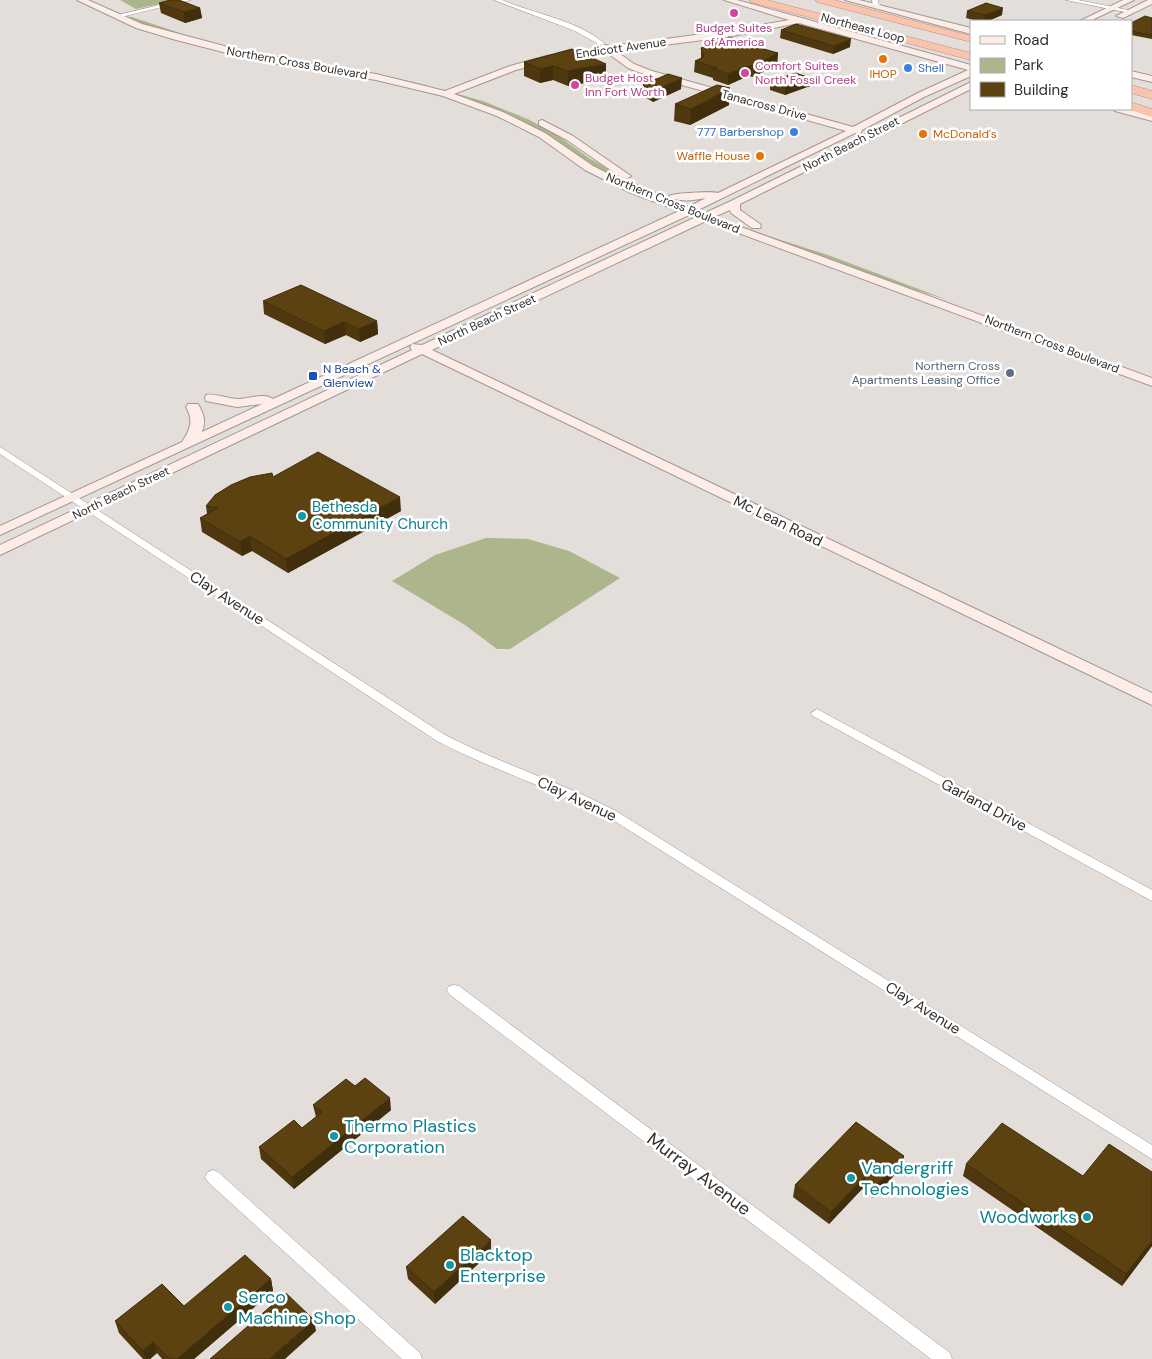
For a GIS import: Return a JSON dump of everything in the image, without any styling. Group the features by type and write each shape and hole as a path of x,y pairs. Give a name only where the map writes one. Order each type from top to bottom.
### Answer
{"highway":[{"name":"Northeast Loop","path":"755,0 970,54"},
{"path":"768,0 856,19"},
{"path":"783,0 856,19 970,54"},
{"path":"797,0 970,54"},
{"name":"Northeast Loop","path":"821,0 970,39"},
{"path":"1132,81 1152,82"},
{"path":"1132,89 1152,95"},
{"path":"1132,93 1152,99"},
{"path":"1132,100 1152,106"},
{"path":"1132,106 1152,112"}],"main road":[{"name":"Northern Cross Boulevard","path":"81,0 160,33 234,53 376,77 433,90"},
{"name":"Northern Cross Boulevard","path":"101,0 129,13 231,46 449,90 535,120 570,138 624,175 674,196 1023,329 1152,382"},
{"path":"728,0 970,68"},
{"path":"849,0 970,31"},
{"path":"1086,20 1130,0"},
{"path":"1110,20 1152,1"},
{"name":"Endicott Avenue","path":"724,32 772,19 778,14"},
{"name":"Endicott Avenue","path":"449,90 525,58 800,20"},
{"name":"Endicott Avenue","path":"433,90 449,90 530,63 605,46"},
{"name":"Tanacross Drive","path":"605,46 631,66 649,73 869,134"},
{"path":"954,63 970,54"},
{"name":"North Beach Street","path":"0,530 665,222 814,151 970,72"},
{"path":"1132,74 1152,82"},
{"name":"North Beach Street","path":"0,551 257,427 735,204 869,134 970,84"},
{"name":"Northern Cross Boulevard","path":"449,90 528,128 564,148 588,168 635,191 734,228 1152,374"},
{"path":"1122,110 1152,118"},
{"path":"674,196 703,196 741,186"},
{"path":"654,197 666,209 668,215 665,222"},
{"path":"735,204 734,211 756,226"},
{"path":"680,229 700,225 734,228"},
{"name":"Mc Lean Road","path":"405,342 1152,700"},
{"path":"211,398 237,403 284,398"},
{"path":"211,398 244,416"},
{"path":"188,442 198,426 198,415 193,407 224,425"}],"street":[{"path":"117,16 188,0"},
{"name":"Tanacross Drive","path":"497,0 568,25 605,46"},
{"path":"875,0 875,4 880,8"},
{"path":"1069,0 1128,12"},
{"name":"Clay Avenue","path":"0,450 441,738 483,760 562,789 612,814 1152,1153"},
{"name":"Garland Drive","path":"817,713 1152,896"},
{"name":"Murray Avenue","path":"454,990 944,1359"},
{"path":"213,1177 414,1359"}],"green space":[{"path":"120,0 177,0 136,9"},
{"path":"126,17 132,17 192,37 242,50 431,86 280,61 142,25"},
{"path":"454,93 483,101 530,120 624,178 683,204 592,167 553,139"},
{"path":"765,235 828,255 948,300 899,285 761,236"},
{"path":"486,538 528,539 569,551 620,578 510,649 497,649 465,625 392,581 435,555"}],"building":[{"path":"179,0 200,8 184,12 159,3"},
{"path":"986,3 1003,8 985,15 967,11"},
{"path":"1145,16 1152,18 1152,35 1132,31 1132,22"},
{"path":"796,24 851,39 834,46 781,30"},
{"path":"729,37 745,42 742,43 778,53 754,66 728,74 713,69 717,68 695,61 704,57 701,48"},
{"path":"572,49 606,64 568,71 553,66 540,69 524,62"},
{"path":"795,73 811,78 785,87 770,82"},
{"path":"668,74 682,78 653,91 643,85"},
{"path":"717,85 730,88 691,109 675,104"},
{"path":"301,285 377,321 359,329 344,322 324,331 263,301"},
{"name":"Bethesda Community Church","path":"318,452 400,497 286,559 250,536 240,542 200,518 218,508 206,506 215,495 231,485 250,477 272,473 273,477"},
{"name":"Thermo Plastics Corporation","path":"365,1078 390,1098 292,1177 259,1147 294,1120 302,1128 322,1112 313,1105 346,1079 355,1086"},
{"name":"Vandergriff Technologies","path":"856,1122 904,1156 876,1186 864,1178 831,1212 795,1185"},
{"name":"Woodworks","path":"1002,1123 1083,1176 1109,1144 1152,1172 1152,1241 1126,1274 966,1164"},
{"name":"Blacktop Enterprise","path":"463,1216 491,1240 434,1292 406,1267"},
{"name":"Serco Machine Shop","path":"245,1255 271,1279 177,1359 170,1359 153,1342 143,1351 115,1321 162,1284 184,1306"},
{"path":"286,1293 314,1320 269,1359 210,1359"}],"place":[{"name":"Budget Suites of America","path":"734,13"},
{"name":"IHOP","path":"883,59"},
{"name":"Shell","path":"908,68"},
{"name":"Comfort Suites North Fossil Creek","path":"745,73"},
{"name":"Budget Host Inn Fort Worth","path":"575,85"},
{"name":"777 Barbershop","path":"794,132"},
{"name":"McDonald's","path":"923,134"},
{"name":"Waffle House","path":"760,156"},
{"name":"Northern Cross Apartments Leasing Office","path":"1010,373"},
{"name":"N Beach & Glenview","path":"313,376"},
{"name":"Bethesda Community Church","path":"302,516"},
{"name":"Thermo Plastics Corporation","path":"334,1136"},
{"name":"Vandergriff Technologies","path":"851,1178"},
{"name":"Woodworks","path":"1087,1217"},
{"name":"Blacktop Enterprise","path":"450,1265"},
{"name":"Serco Machine Shop","path":"228,1307"}]}
